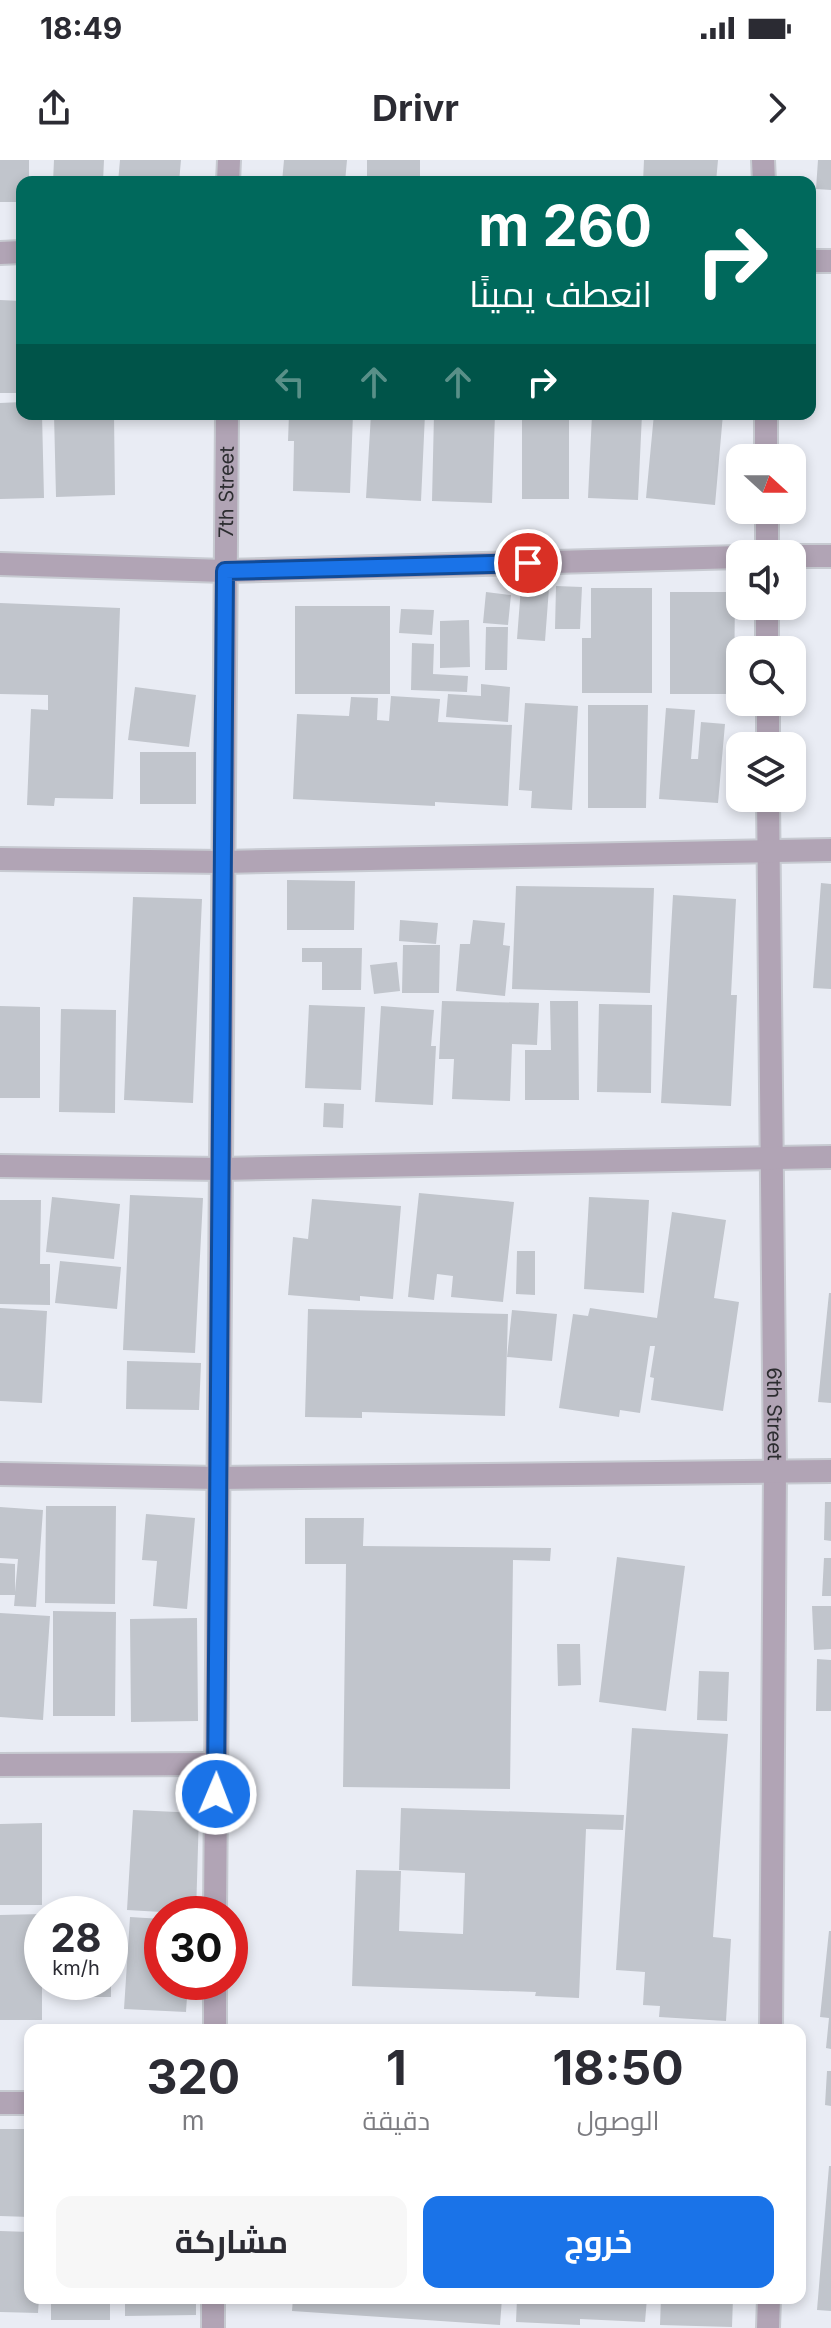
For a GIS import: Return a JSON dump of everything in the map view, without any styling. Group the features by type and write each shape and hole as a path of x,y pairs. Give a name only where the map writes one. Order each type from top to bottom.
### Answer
{"street":[{"name":"7th Street","path":"215,1896 227,420"},
{"path":"766,420 766,444"},
{"path":"806,556 831,556"},
{"path":"0,564 225,571 726,557"},
{"name":"6th Street","path":"768,812 775,1470 771,2024"},
{"path":"0,859 222,862 831,850"},
{"path":"0,1166 221,1169 831,1157"},
{"path":"0,1474 219,1478 831,1471"},
{"path":"0,1765 217,1764"},
{"path":"215,2000 215,2024"},
{"path":"0,2103 24,2103"},
{"path":"213,2304 213,2328"},
{"path":"768,2328 769,2304"}],"building":[{"path":"0,160 29,160 29,176 16,176 16,202 0,202"},
{"path":"54,160 104,160 103,176 53,176"},
{"path":"120,160 181,160 180,176 119,176"},
{"path":"284,160 347,160 346,176 283,176"},
{"path":"367,160 420,160 420,176 367,176"},
{"path":"644,160 718,160 717,176 643,176"},
{"path":"818,160 831,160 831,190 816,189"},
{"path":"0,300 16,301 16,393 0,393"},
{"path":"16,402 16,420 42,420 44,498 0,499 0,403"},
{"path":"54,420 114,420 115,495 56,497"},
{"path":"289,420 353,420 350,493 293,491 294,441 288,441"},
{"path":"371,420 425,420 421,501 366,498"},
{"path":"434,420 495,420 492,503 432,501"},
{"path":"522,420 569,420 569,499 522,499"},
{"path":"592,420 642,420 638,500 588,498"},
{"path":"653,420 722,420 715,505 646,498"},
{"path":"556,586 582,587 580,629 555,629"},
{"path":"521,587 549,588 545,641 517,639"},
{"path":"591,588 652,588 652,693 582,693 582,638 591,638"},
{"path":"486,592 511,595 508,625 483,623"},
{"path":"670,592 726,592 726,620 735,620 735,636 726,636 726,694 670,694"},
{"path":"0,603 120,608 113,799 55,798 54,806 27,805 31,709 48,710 48,695 0,694"},
{"path":"295,606 390,606 390,694 295,694"},
{"path":"401,609 434,610 432,635 399,633"},
{"path":"469,620 470,667 440,668 440,621"},
{"path":"486,627 508,627 507,670 485,670"},
{"path":"412,643 434,644 433,674 468,676 467,692 411,690"},
{"path":"481,684 510,687 508,722 446,717 448,694 481,696"},
{"path":"135,687 196,695 189,747 128,740"},
{"path":"391,696 440,699 438,722 512,725 508,806 293,799 297,714 349,716 351,697 378,698 377,720 389,721"},
{"path":"525,703 578,706 572,810 531,808 532,791 519,790"},
{"path":"588,705 648,705 646,808 588,808"},
{"path":"666,708 695,710 691,759 698,759 701,722 725,724 718,803 659,799"},
{"path":"140,752 196,752 196,804 140,804"},
{"path":"287,880 355,881 354,930 287,930"},
{"path":"821,883 831,884 831,989 813,988"},
{"path":"516,886 654,888 650,993 512,989"},
{"path":"673,895 736,899 731,995 737,995 731,1106 661,1103"},
{"path":"133,897 202,899 193,1103 124,1100"},
{"path":"400,920 438,923 436,944 399,941"},
{"path":"473,920 505,923 503,945 510,946 505,996 456,991 460,944 470,944"},
{"path":"403,945 440,945 439,993 402,993"},
{"path":"302,948 362,948 361,990 322,990 322,962 302,962"},
{"path":"397,962 400,991 374,994 370,965"},
{"path":"442,1001 539,1003 537,1045 512,1044 510,1101 452,1099 454,1059 439,1059"},
{"path":"550,1001 578,1001 579,1100 525,1100 525,1050 551,1050"},
{"path":"599,1004 652,1005 651,1093 597,1092"},
{"path":"309,1005 365,1007 361,1090 305,1088"},
{"path":"0,1006 40,1007 40,1098 0,1098"},
{"path":"381,1006 434,1010 431,1046 436,1046 433,1105 375,1102"},
{"path":"61,1009 116,1010 115,1113 59,1112"},
{"path":"324,1103 344,1104 343,1128 323,1127"},
{"path":"419,1193 514,1202 503,1302 451,1297 453,1276 437,1274 434,1300 408,1297"},
{"path":"130,1195 203,1198 195,1353 123,1350"},
{"path":"52,1197 120,1204 114,1259 46,1252"},
{"path":"589,1197 649,1200 644,1293 584,1289"},
{"path":"312,1199 401,1206 393,1299 360,1296 360,1301 288,1295 293,1237 308,1239"},
{"path":"0,1200 41,1200 40,1264 50,1264 50,1305 0,1304"},
{"path":"672,1212 726,1220 714,1298 739,1302 723,1411 651,1400 654,1378 650,1377 655,1346 650,1346 640,1413 620,1410 619,1417 559,1408 573,1314 588,1316 590,1308 657,1318"},
{"path":"517,1251 535,1251 535,1295 516,1294"},
{"path":"60,1261 121,1267 117,1309 55,1303"},
{"path":"831,1293 831,1403 818,1402"},
{"path":"0,1308 47,1311 42,1403 0,1401"},
{"path":"308,1309 508,1314 505,1416 362,1412 362,1418 305,1417"},
{"path":"512,1310 557,1314 552,1361 507,1357"},
{"path":"127,1361 201,1363 199,1410 126,1409"},
{"path":"825,1502 831,1502 831,1541 824,1540"},
{"path":"46,1506 116,1506 115,1604 45,1603"},
{"path":"0,1507 43,1510 36,1607 14,1606 15,1595 0,1595 0,1563 15,1564 15,1592 18,1559 0,1558"},
{"path":"146,1514 195,1518 187,1609 153,1606 157,1561 142,1560"},
{"path":"305,1518 364,1518 363,1546 551,1548 550,1561 513,1560 510,1789 343,1787 346,1564 305,1564"},
{"path":"617,1557 685,1566 666,1711 599,1702"},
{"path":"824,1558 831,1558 831,1596 822,1596"},
{"path":"812,1606 831,1606 831,1649 814,1650"},
{"path":"53,1611 116,1612 115,1716 53,1716"},
{"path":"0,1613 50,1616 43,1720 0,1717"},
{"path":"197,1618 198,1721 131,1722 130,1619"},
{"path":"557,1644 580,1644 581,1685 558,1686"},
{"path":"817,1659 831,1660 831,1711 816,1711"},
{"path":"699,1671 729,1672 727,1721 697,1720"},
{"path":"632,1728 728,1734 713,1937 731,1939 726,2021 659,2017 660,2006 643,2005 645,1972 616,1970"},
{"path":"401,1808 624,1815 623,1830 586,1829 579,1998 535,1996 536,1992 352,1986 356,1870 401,1871 399,1931 463,1934 465,1873 399,1870"},
{"path":"133,1810 199,1813 197,1896 144,1896 144,1911 128,1910"},
{"path":"42,1823 42,1896 24,1896 24,1905 0,1905 0,1824"},
{"path":"24,1914 24,2000 42,2000 42,2020 0,2020 0,1915"},
{"path":"130,1917 144,1918 144,2000 187,2000 186,2012 124,2009 125,2000 128,2000"},
{"path":"829,1931 831,2049 826,2048 829,2018 820,2017"},
{"path":"827,2071 831,2071 831,2106 825,2105"},
{"path":"0,2129 24,2129 24,2217 0,2216"},
{"path":"831,2166 831,2311 817,2310"},
{"path":"0,2231 24,2232 24,2304 39,2304 38,2313 0,2312"},
{"path":"51,2304 110,2304 110,2320 51,2320"},
{"path":"125,2304 196,2304 196,2315 125,2316"},
{"path":"293,2304 502,2304 500,2325 292,2311"},
{"path":"517,2304 646,2304 645,2322 580,2319 580,2325 516,2322"},
{"path":"661,2304 733,2304 732,2327 660,2325"}],"route":[{"path":"216,1794 225,571 528,563"}]}
